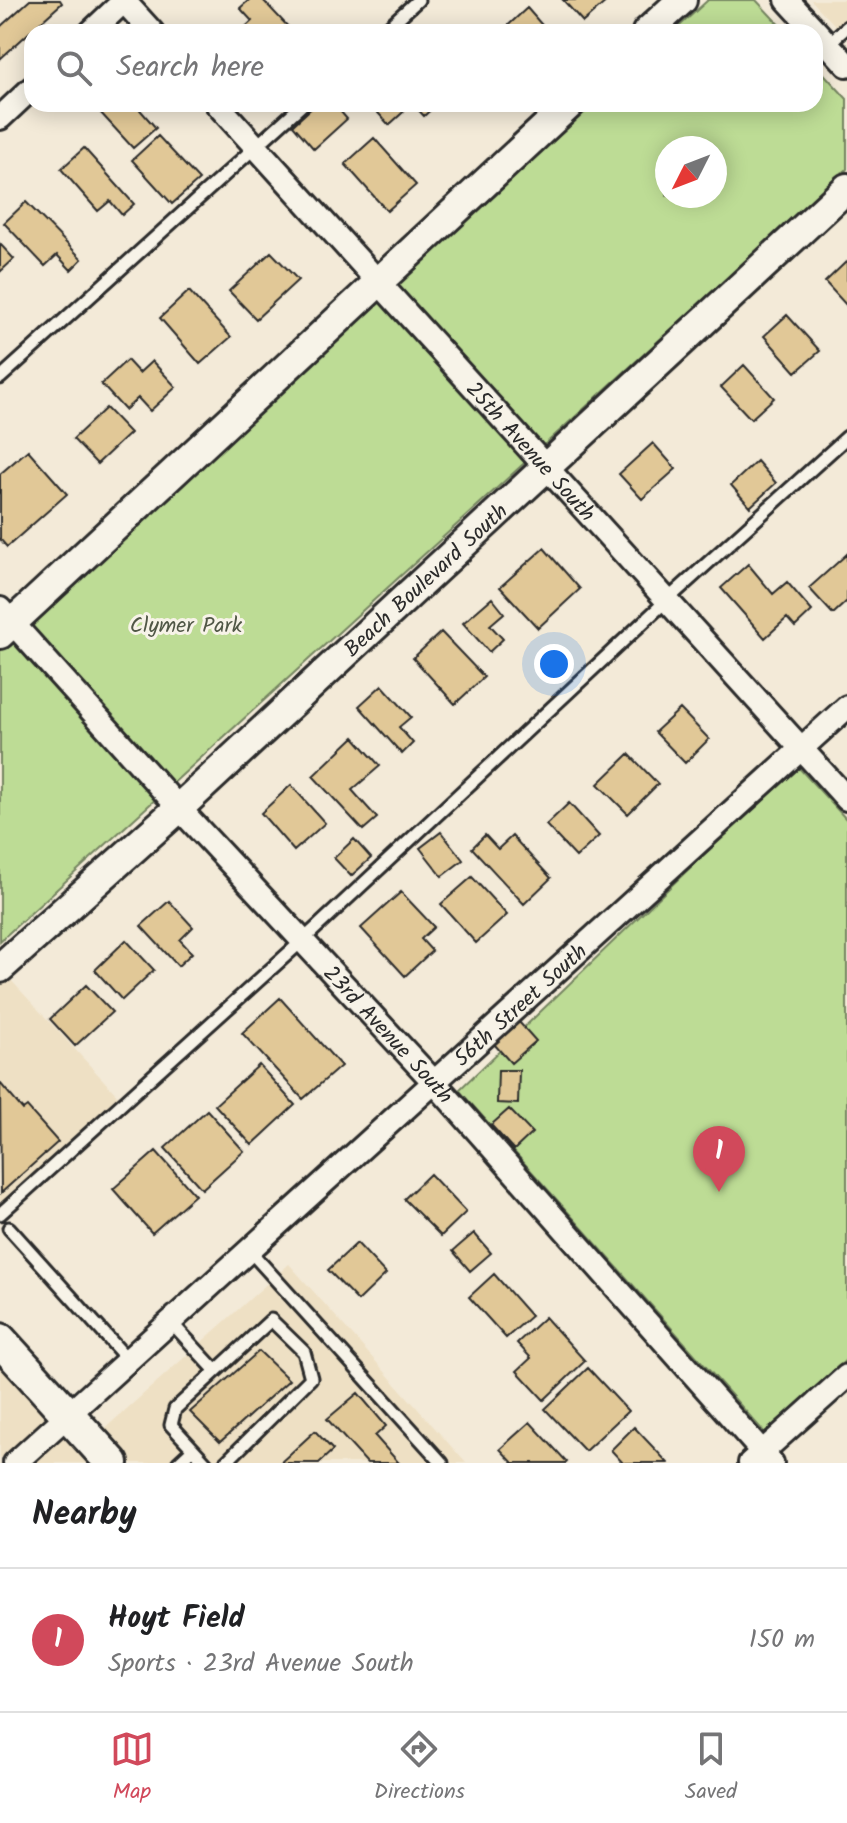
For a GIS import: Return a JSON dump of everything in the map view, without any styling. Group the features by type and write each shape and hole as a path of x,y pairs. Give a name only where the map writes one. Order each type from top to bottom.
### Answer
{"main road":[{"path":"0,1340 112,1463"}],"street":[{"path":"99,24 124,0 145,24"},
{"path":"656,24 682,0"},
{"path":"794,2 812,24"},
{"path":"823,38 847,65"},
{"path":"0,118 24,96"},
{"name":"25th Avenue South","path":"224,112 847,799"},
{"path":"4,622 561,112"},
{"name":"Beach Boulevard South","path":"0,968 179,808 847,188"},
{"name":"23rd Avenue South","path":"4,622 434,1082 762,1459"},
{"name":"56th Street South","path":"15,1463 847,707"},
{"path":"762,1459 847,1376"}],"lane":[{"path":"392,24 418,0"},
{"path":"828,44 847,27"},
{"path":"0,378 294,112"},
{"path":"0,1214 302,941 667,600 847,437"},
{"path":"9,1228 128,1360"},
{"path":"249,1250 442,1463"},
{"path":"206,1463 171,1425 175,1409 271,1320 304,1352 311,1378 225,1463"},
{"path":"170,1321 216,1371"},
{"path":"178,1463 193,1449"}],"shaded area":[{"path":"811,0 847,0 847,38"},
{"path":"9,978 130,1109 0,1210 0,986"},
{"path":"289,1264 466,1463 131,1463 102,1431"},
{"path":"0,1361 48,1415 0,1459"},
{"path":"66,1434 93,1463 34,1463"}],"green space":[{"path":"708,0 756,0 778,24 682,24"},
{"name":"Clymer Park","path":"823,73 847,99 847,169 0,941 0,646 585,112 823,112"},
{"path":"799,768 847,820 847,1359 765,1433 459,1090 697,861"}],"building":[{"path":"30,0 60,0 62,3 39,24 24,24 24,37 0,59 0,27"},
{"path":"249,0 263,0 286,24 249,24 252,21 240,8"},
{"path":"563,0 608,0 583,22"},
{"path":"527,8 541,24 510,24"},
{"path":"100,112 142,112 156,128 133,148"},
{"path":"307,112 341,112 347,119 314,149 293,125"},
{"path":"377,112 403,112 389,125"},
{"path":"158,136 199,180 172,204 132,160"},
{"path":"374,138 416,185 387,211 345,164"},
{"path":"84,148 134,204 122,215 110,201 98,211 61,169"},
{"path":"26,202 82,259 71,270 57,255 45,266 4,223"},
{"path":"0,244 14,259 0,272"},
{"path":"271,252 298,280 256,319 229,291"},
{"path":"847,263 847,306 825,282"},
{"path":"189,291 231,337 200,364 160,318"},
{"path":"787,315 820,351 796,372 764,336"},
{"path":"127,360 139,373 152,361 176,387 150,411 138,398 125,410 101,384"},
{"path":"744,365 774,398 751,419 721,387"},
{"path":"106,408 130,433 97,464 73,439"},
{"path":"653,443 676,469 642,499 619,474"},
{"path":"28,450 67,494 7,547 0,539 0,474"},
{"path":"757,461 776,483 750,507 731,485"},
{"path":"544,548 580,589 538,628 500,587"},
{"path":"847,554 847,601 833,614 809,588"},
{"path":"748,564 773,594 787,582 812,611 795,627 787,618 765,638 721,588"},
{"path":"492,598 504,613 490,625 503,639 489,652 463,623"},
{"path":"441,632 484,677 455,704 413,658"},
{"path":"382,685 411,717 399,727 413,743 402,754 359,706"},
{"path":"680,709 709,739 685,763 655,732"},
{"path":"354,737 380,766 352,790 377,818 363,830 313,776"},
{"path":"629,754 658,784 628,814 598,784"},
{"path":"291,785 325,823 294,851 261,813"},
{"path":"569,803 599,836 576,857 546,825"},
{"path":"441,832 463,860 442,876 420,848"},
{"path":"485,835 498,849 512,836 551,878 524,904 472,848"},
{"path":"354,839 371,858 351,876 334,858"},
{"path":"472,877 507,915 476,943 441,904"},
{"path":"401,892 434,927 421,939 432,951 405,976 361,928"},
{"path":"169,901 193,927 180,940 192,953 178,966 141,926"},
{"path":"126,940 154,970 122,1000 95,970"},
{"path":"86,985 112,1012 75,1046 50,1019"},
{"path":"280,998 341,1066 303,1099 242,1033"},
{"path":"519,1022 536,1041 511,1063 494,1044"},
{"path":"259,1065 295,1105 252,1145 215,1105"},
{"path":"498,1070 519,1070 518,1104 497,1103"},
{"path":"0,1083 23,1110 27,1107 58,1142 1,1193"},
{"path":"509,1109 532,1133 514,1150 491,1125"},
{"path":"207,1110 244,1151 202,1189 165,1148"},
{"path":"156,1151 195,1195 152,1233 113,1189"},
{"path":"430,1174 466,1212 441,1236 404,1199"},
{"path":"474,1233 491,1253 470,1271 453,1251"},
{"path":"357,1243 386,1274 358,1301 328,1270"},
{"path":"494,1274 531,1316 506,1338 469,1297"},
{"path":"545,1317 585,1361 544,1400 517,1371 531,1358 517,1343"},
{"path":"259,1351 289,1380 220,1442 190,1412"},
{"path":"588,1368 628,1411 585,1451 545,1409"},
{"path":"358,1393 386,1426 375,1436 399,1463 367,1463 327,1419"},
{"path":"530,1422 566,1463 513,1463 500,1449"},
{"path":"634,1427 668,1463 623,1463 611,1450"},
{"path":"315,1431 333,1450 319,1463 280,1463"}],"place":[{"name":"Hoyt Field","path":"719,1192"}]}
